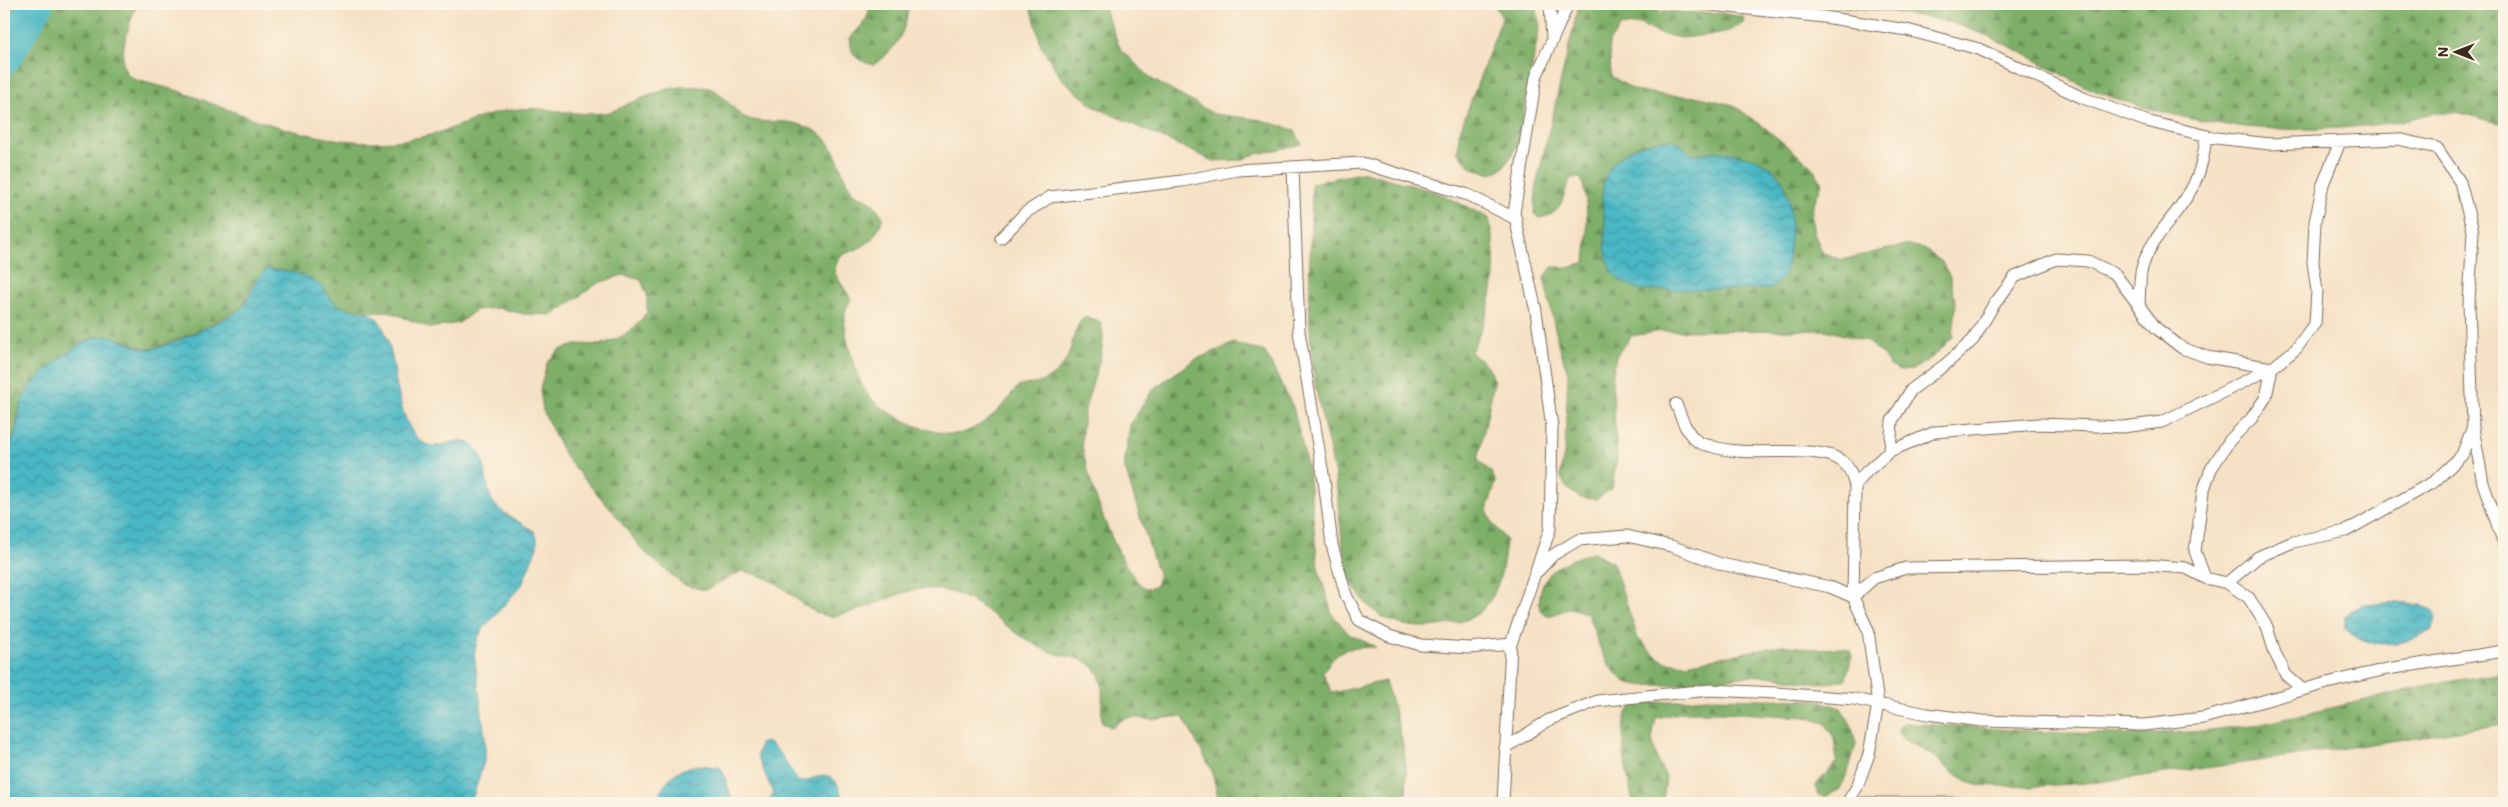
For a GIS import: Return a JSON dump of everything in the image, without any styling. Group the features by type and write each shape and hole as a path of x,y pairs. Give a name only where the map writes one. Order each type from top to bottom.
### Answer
{"lane":[{"path":"1550,4 1552,40"},
{"path":"1503,803 1504,748 1511,644 1550,529 1552,427 1536,311 1514,213 1536,77 1568,4"},
{"path":"1702,4 1750,8 1907,30 1970,47 2027,71 2083,98 2146,121 2206,136 2270,144 2398,139 2437,148 2460,182 2473,231 2468,302 2473,428 2483,483 2504,544"},
{"path":"2139,303 2142,269 2158,234 2194,184 2203,162 2206,136"},
{"path":"1855,486 1866,472 1890,451 1935,432 2039,424 2123,427 2162,422 2272,368 2296,349 2315,323 2317,291 2313,262 2315,222 2323,184 2340,142"},
{"path":"1001,238 1025,213 1050,197 1182,181 1237,170 1362,163 1468,195 1516,219"},
{"path":"1293,168 1300,332 1324,480 1332,545 1346,595 1359,620 1389,636 1421,645 1470,648 1511,644"},
{"path":"1890,451 1892,421 1911,390 1946,364 1973,340 1993,306 2015,277 2056,259 2088,261 2115,274 2139,303 2156,328 2182,348 2207,357 2272,368"},
{"path":"2205,578 2195,551 2203,492 2211,469 2230,440 2251,419 2266,397 2272,368"},
{"path":"1676,404 1686,426 1697,441 1721,450 1767,453 1823,453 1841,460 1850,470 1855,486 1853,597 1868,630 1878,704 1869,754 1857,787 1847,803"},
{"path":"2227,583 2258,557 2293,542 2346,531 2435,481 2462,455 2473,428"},
{"path":"1535,574 1553,555 1578,540 1627,536 1672,546 1721,564 1830,587 1853,597"},
{"path":"1853,597 1874,578 1906,568 2146,565 2186,568 2205,578 2227,583 2250,598 2267,627 2275,653 2286,675 2304,690"},
{"path":"1504,748 1549,720 1597,701 1710,690 1786,694 1878,704 1927,714 1982,721 2144,725 2203,718 2387,669 2504,651"},
{"path":"1863,803 1972,803"}],"green space":[{"path":"4,4 137,4 127,33 123,55 127,73 134,79 181,92 273,125 331,139 361,142 422,137 481,117 518,109 529,108 582,114 604,113 677,87 697,87 714,90 740,114 750,119 792,123 812,129 823,136 830,144 846,181 853,192 871,201 883,217 872,239 862,247 839,256 834,272 851,299 846,309 845,328 855,367 864,389 877,404 900,419 928,430 954,434 965,432 981,424 996,412 1019,386 1039,383 1057,371 1067,359 1077,328 1084,317 1100,322 1103,331 1103,342 1098,367 1086,404 1082,445 1090,479 1105,523 1125,564 1135,579 1146,589 1155,587 1158,574 1124,466 1130,425 1153,389 1194,360 1234,343 1265,352 1293,407 1308,469 1318,567 1332,614 1349,634 1376,647 1344,650 1334,657 1323,673 1332,693 1385,681 1398,723 1404,751 1406,794 1386,803 1219,803 1212,771 1183,717 1151,720 1130,717 1112,728 1102,722 1102,685 1098,673 1093,667 1082,660 1048,651 1018,634 977,604 962,596 946,591 929,589 907,592 865,608 830,616 813,611 773,582 742,571 705,590 684,585 643,551 614,513 566,458 543,411 540,389 547,363 559,350 579,344 600,345 619,338 636,326 647,312 647,294 641,280 623,275 598,283 553,315 524,314 498,308 476,310 459,323 430,328 388,311 365,312 337,305 321,287 302,276 280,270 253,282 242,307 205,328 156,348 147,349 110,336 92,338 48,370 19,408 15,433 4,458"},
{"path":"869,4 908,4 906,22 899,39 888,54 873,65 862,61 853,53 850,38 866,18"},
{"path":"1028,4 1102,4 1121,50 1153,80 1214,114 1262,120 1294,130 1302,144 1249,156 1242,160 1213,161 1093,106 1062,79 1041,46 1033,14"},
{"path":"1494,4 1536,4 1540,25 1517,146 1504,167 1492,174 1470,167 1458,152 1459,133 1502,18"},
{"path":"1817,4 2504,4 2504,123 2457,112 2434,113 2385,124 2319,129 2274,129 2207,122 2122,101 2084,86 2007,45 1961,26 1920,16"},
{"path":"1601,5 1667,12 1721,13 1743,17 1745,22 1725,33 1681,38 1657,33 1640,24 1620,27 1609,42 1611,76 1634,90 1664,95 1700,97 1733,105 1764,127 1810,165 1822,182 1812,209 1812,220 1822,252 1841,260 1905,245 1923,248 1942,262 1950,277 1956,306 1953,337 1933,357 1912,370 1900,371 1889,365 1881,353 1866,341 1826,330 1661,331 1631,336 1616,356 1612,379 1617,458 1612,488 1597,499 1580,498 1567,488 1560,476 1565,448 1568,373 1558,343 1544,278 1552,267 1572,267 1585,262 1587,220 1584,187 1581,178 1571,178 1561,203 1554,212 1540,218 1534,214 1537,181 1578,8"},
{"path":"1365,172 1439,193 1489,218 1494,255 1493,286 1485,318 1471,352 1488,367 1494,382 1478,460 1491,472 1496,482 1487,510 1492,522 1506,540 1500,578 1490,601 1472,617 1459,622 1428,627 1414,627 1387,619 1364,601 1354,587 1344,554 1335,476 1315,384 1311,347 1312,183"},
{"path":"1594,552 1613,563 1638,638 1651,652 1665,662 1686,664 1783,645 1814,649 1842,648 1850,650 1852,656 1846,679 1823,683 1753,676 1666,685 1634,684 1625,681 1616,674 1605,658 1587,613 1570,608 1550,616 1540,611 1542,587 1546,578 1553,570 1571,560"},
{"path":"2504,673 2504,724 2258,761 2097,782 2028,787 1975,785 1952,772 1932,755 1903,739 1897,729 1903,723 2064,733 2128,734 2191,732 2262,724 2439,683"},
{"path":"1707,698 1816,700 1841,708 1851,724 1856,744 1849,769 1840,789 1825,797 1817,794 1816,785 1837,761 1834,738 1825,723 1805,717 1722,712 1683,712 1656,718 1652,739 1658,763 1666,776 1663,803 1633,803 1623,739 1623,728 1628,712 1637,704"}],"water":[{"path":"1671,139 1693,154 1719,152 1757,160 1770,167 1779,176 1786,188 1791,220 1788,262 1784,274 1776,285 1770,289 1641,290 1628,285 1613,272 1607,256 1602,200 1608,171 1624,154 1634,148 1658,140"},
{"path":"268,269 282,270 304,276 322,287 336,304 345,308 367,312 376,317 388,341 402,407 407,422 415,435 422,442 429,445 436,446 457,441 471,444 482,457 491,499 500,510 534,531 537,538 537,547 522,585 483,629 478,638 474,653 485,737 485,758 471,803 254,803 206,798 176,803 4,803 4,458 15,434 25,395 34,382 65,354 90,340 101,336 111,336 138,347 153,349 176,341 225,318 243,306 256,281"},
{"path":"2398,602 2420,605 2433,610 2436,618 2430,631 2409,640 2386,644 2363,640 2345,628 2345,617 2350,611 2364,605"},
{"path":"766,742 781,754 799,782 804,782 818,776 830,776 839,787 843,803 763,803 771,798 773,792 757,756 760,744"},
{"path":"697,765 720,767 733,803 654,803 670,778 681,770"}],"waterway":[{"path":"4,58 37,4"}]}
